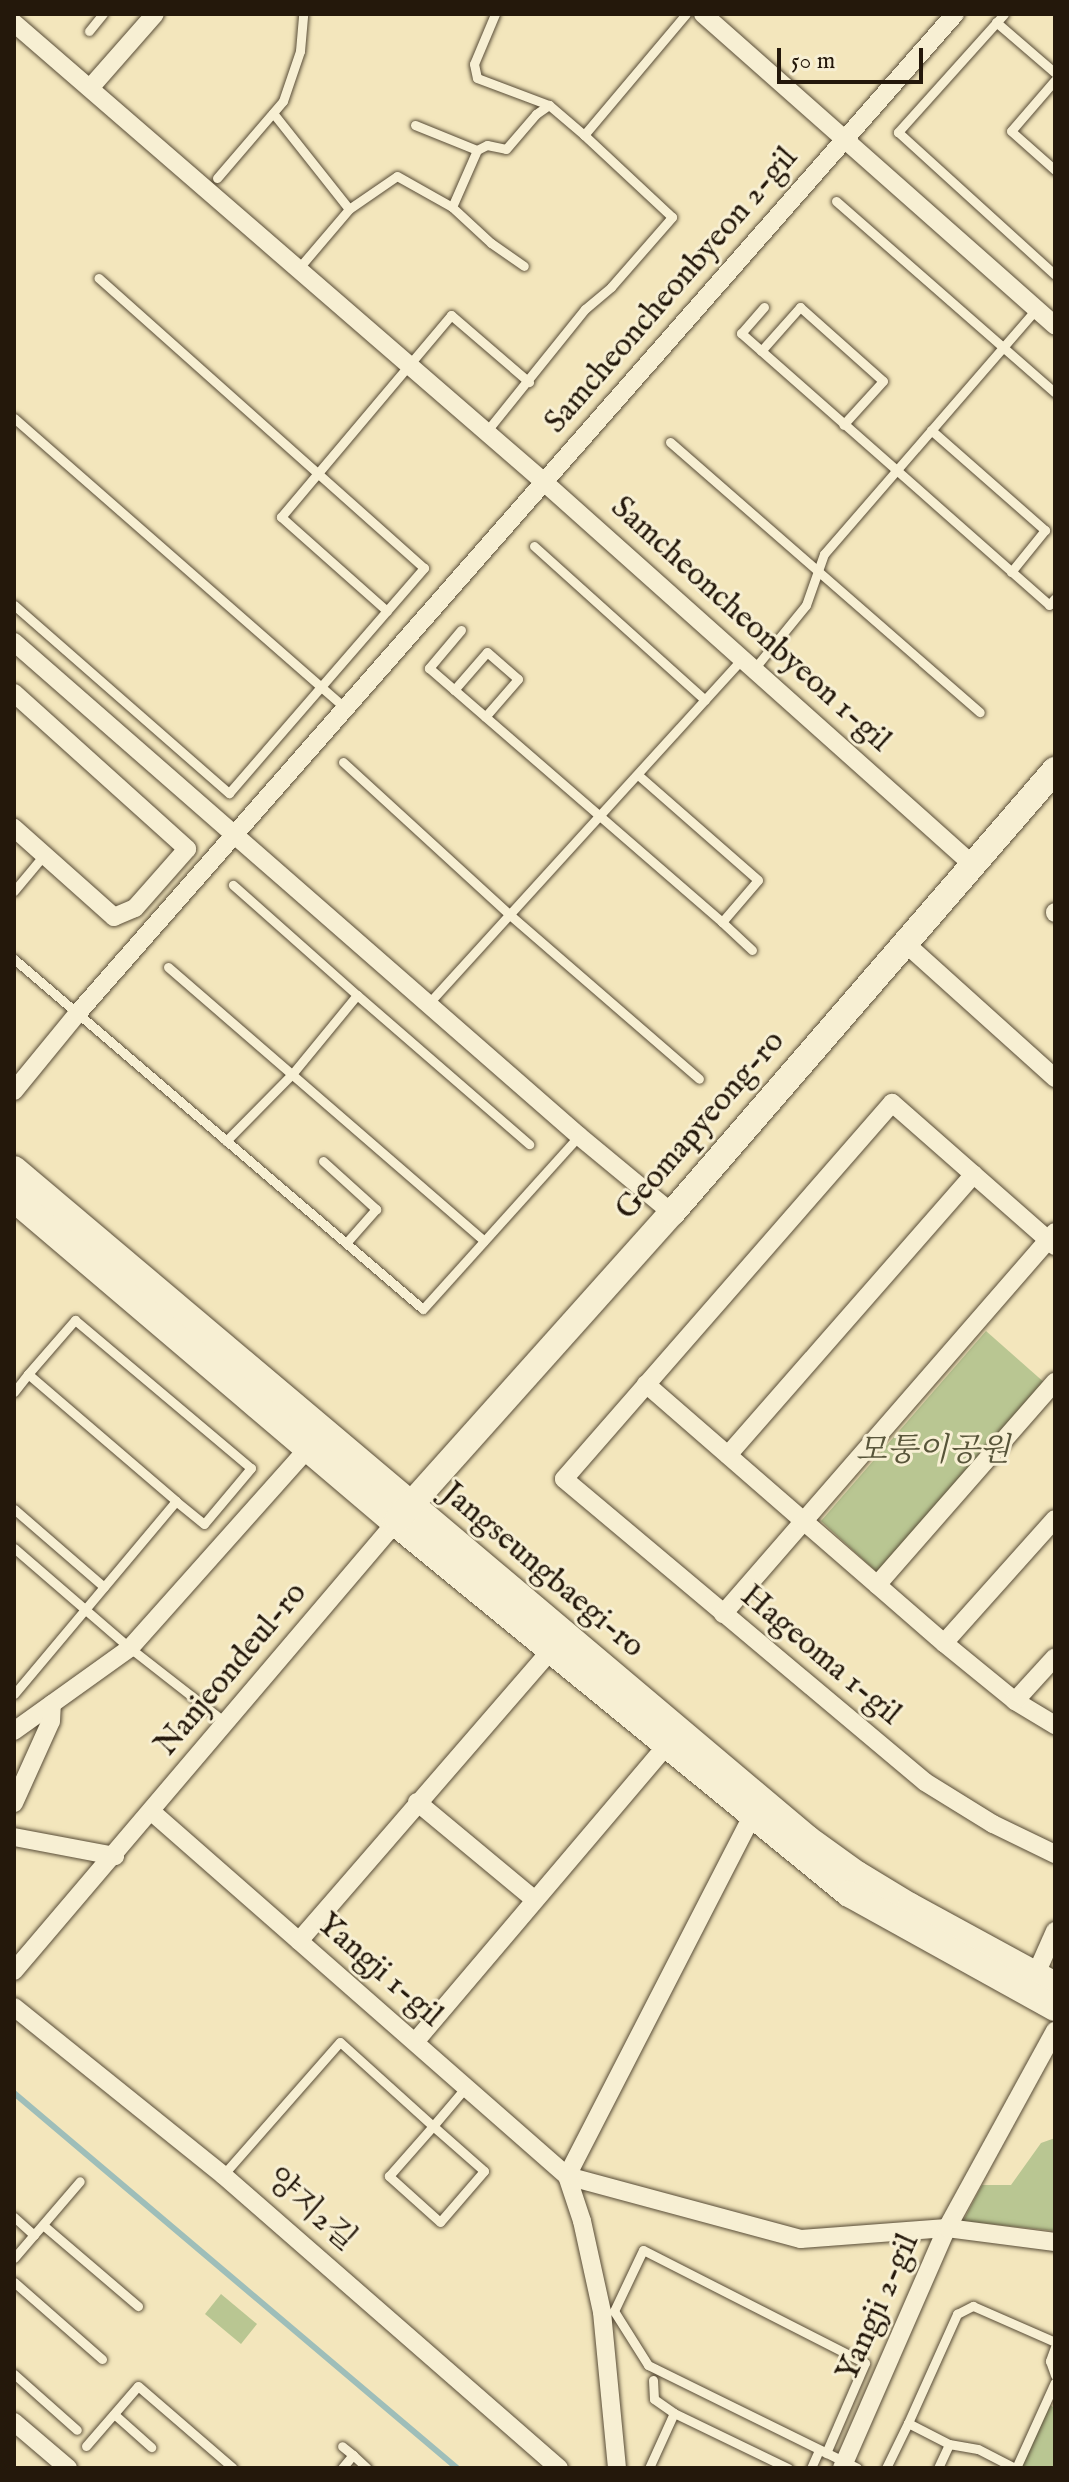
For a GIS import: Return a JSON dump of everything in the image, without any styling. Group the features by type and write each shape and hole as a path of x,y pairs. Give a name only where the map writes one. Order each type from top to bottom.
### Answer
{"street":[{"path":"90,88 155,14"},
{"path":"845,139 955,14"},
{"name":"Samcheoncheonbyeon 2-gil","path":"714,17 845,139 1055,325"},
{"name":"Samcheoncheonbyeon 1-gil","path":"14,23 544,482 973,865"},
{"name":"Samcheoncheonbyeon 2-gil","path":"14,1091 77,1014 845,139"},
{"path":"14,642 579,1136 672,1213"},
{"path":"14,693 187,849 135,908 114,917 14,828"},
{"name":"Geomapyeong-ro","path":"402,1514 672,1213 1055,770"},
{"path":"905,943 1055,1078"},
{"path":"723,1614 804,1522 909,1400 1053,1239 892,1103 646,1384 804,1522 944,1643 1015,1701 1055,1725"},
{"name":"Jangseungbaegi-ro","path":"14,1169 551,1650 849,1894 1039,1985"},
{"path":"728,1455 974,1174"},
{"name":"Jangseungbaegi-ro","path":"14,1199 307,1449 402,1514 807,1838 896,1898 1039,1985 1055,2008"},
{"path":"877,1585 1055,1382"},
{"name":"Hageoma 1-gil","path":"646,1384 564,1479 925,1782 993,1824 1055,1854"},
{"path":"14,1731 130,1648 307,1449"},
{"name":"Nanjeondeul-ro","path":"14,1971 115,1856 402,1514"},
{"path":"944,1643 1054,1520"},
{"name":"Jangseungbaegi-ro","path":"299,1941 551,1650"},
{"path":"1015,1701 1055,1657"},
{"path":"14,1803 51,1721 52,1704"},
{"path":"415,2042 666,1746"},
{"path":"417,1802 534,1899"},
{"name":"Yangji 1-gil","path":"152,1812 567,2176 801,2239 947,2228"},
{"path":"617,2468 602,2312 582,2221 567,2176 752,1816"},
{"path":"14,1837 115,1856"},
{"path":"1039,1985 1055,1931"},
{"name":"양지2길","path":"14,2007 223,2175 559,2468"},
{"path":"947,2228 1055,2031"},
{"name":"Yangji 2-gil","path":"848,2466 947,2228 1055,2242"},
{"path":"14,2422 68,2468"}],"lane":[{"path":"89,31 103,14"},
{"path":"217,178 283,101 300,51 303,14"},
{"path":"486,432 585,309 611,287 672,217 549,105 477,78 474,64 495,14"},
{"path":"584,135 686,14"},
{"path":"1004,14 898,132 1055,275"},
{"path":"996,22 1055,73"},
{"path":"1055,80 1011,131 1055,170"},
{"path":"452,207 477,150 487,145 506,149 536,114 549,105"},
{"path":"273,113 349,209"},
{"path":"415,125 477,150"},
{"path":"298,269 349,209 397,176 452,207 491,243 524,266"},
{"path":"836,201 1055,393"},
{"path":"14,605 229,793 424,568 99,278"},
{"path":"764,307 741,333 1049,605 1055,598"},
{"path":"761,351 800,307 871,370 883,381 843,425"},
{"path":"428,1004 639,776 705,700 748,663 806,605 824,554 1037,308"},
{"path":"387,611 281,517 451,315 529,382"},
{"path":"14,418 345,708"},
{"path":"931,430 1045,530 1011,572"},
{"path":"670,442 980,712"},
{"path":"534,546 705,700"},
{"path":"461,630 429,668 752,950"},
{"path":"454,690 487,652 518,679 485,717"},
{"path":"343,762 510,915 699,1079"},
{"path":"639,776 758,880 722,922"},
{"path":"14,891 44,855"},
{"path":"233,885 529,1144"},
{"path":"14,959 423,1309 579,1136"},
{"path":"168,967 484,1241"},
{"path":"226,1141 293,1073 357,995"},
{"path":"323,1161 376,1209 346,1243"},
{"path":"14,1392 28,1374 75,1320 251,1468 204,1524 28,1374"},
{"path":"14,1694 176,1501"},
{"path":"14,1509 104,1587"},
{"path":"14,1548 130,1648 226,1723"},
{"path":"223,2175 340,2042 433,2126 484,2171 440,2222 389,2176 433,2126 466,2087"},
{"path":"14,2258 80,2181"},
{"path":"14,2217 34,2235"},
{"path":"43,2225 138,2306"},
{"path":"811,2468 823,2451 865,2363 643,2250 614,2311 648,2365 823,2451 848,2466"},
{"path":"14,2282 102,2359"},
{"path":"886,2468 957,2314 973,2306 1055,2345 1050,2361 1055,2375"},
{"path":"14,2374 77,2430"},
{"path":"653,2380 654,2399 674,2413 788,2468"},
{"path":"908,2423 949,2444 978,2449 1016,2468 1055,2382"},
{"path":"86,2446 138,2386 233,2468"},
{"path":"649,2468 674,2413"},
{"path":"114,2414 151,2447"},
{"path":"938,2468 949,2444"},
{"path":"342,2446 367,2468"},
{"path":"342,2468 353,2455"}],"green space":[{"name":"모퉁이공원","path":"986,1331 1046,1384 880,1575 821,1521"},
{"path":"1055,2138 1055,2231 963,2221 982,2185 1011,2185 1041,2143"},
{"path":"221,2294 257,2324 241,2344 205,2314"},
{"path":"1046,2403 1055,2408 1055,2468 1016,2468"}],"waterway":[{"path":"14,2093 457,2468"}]}
